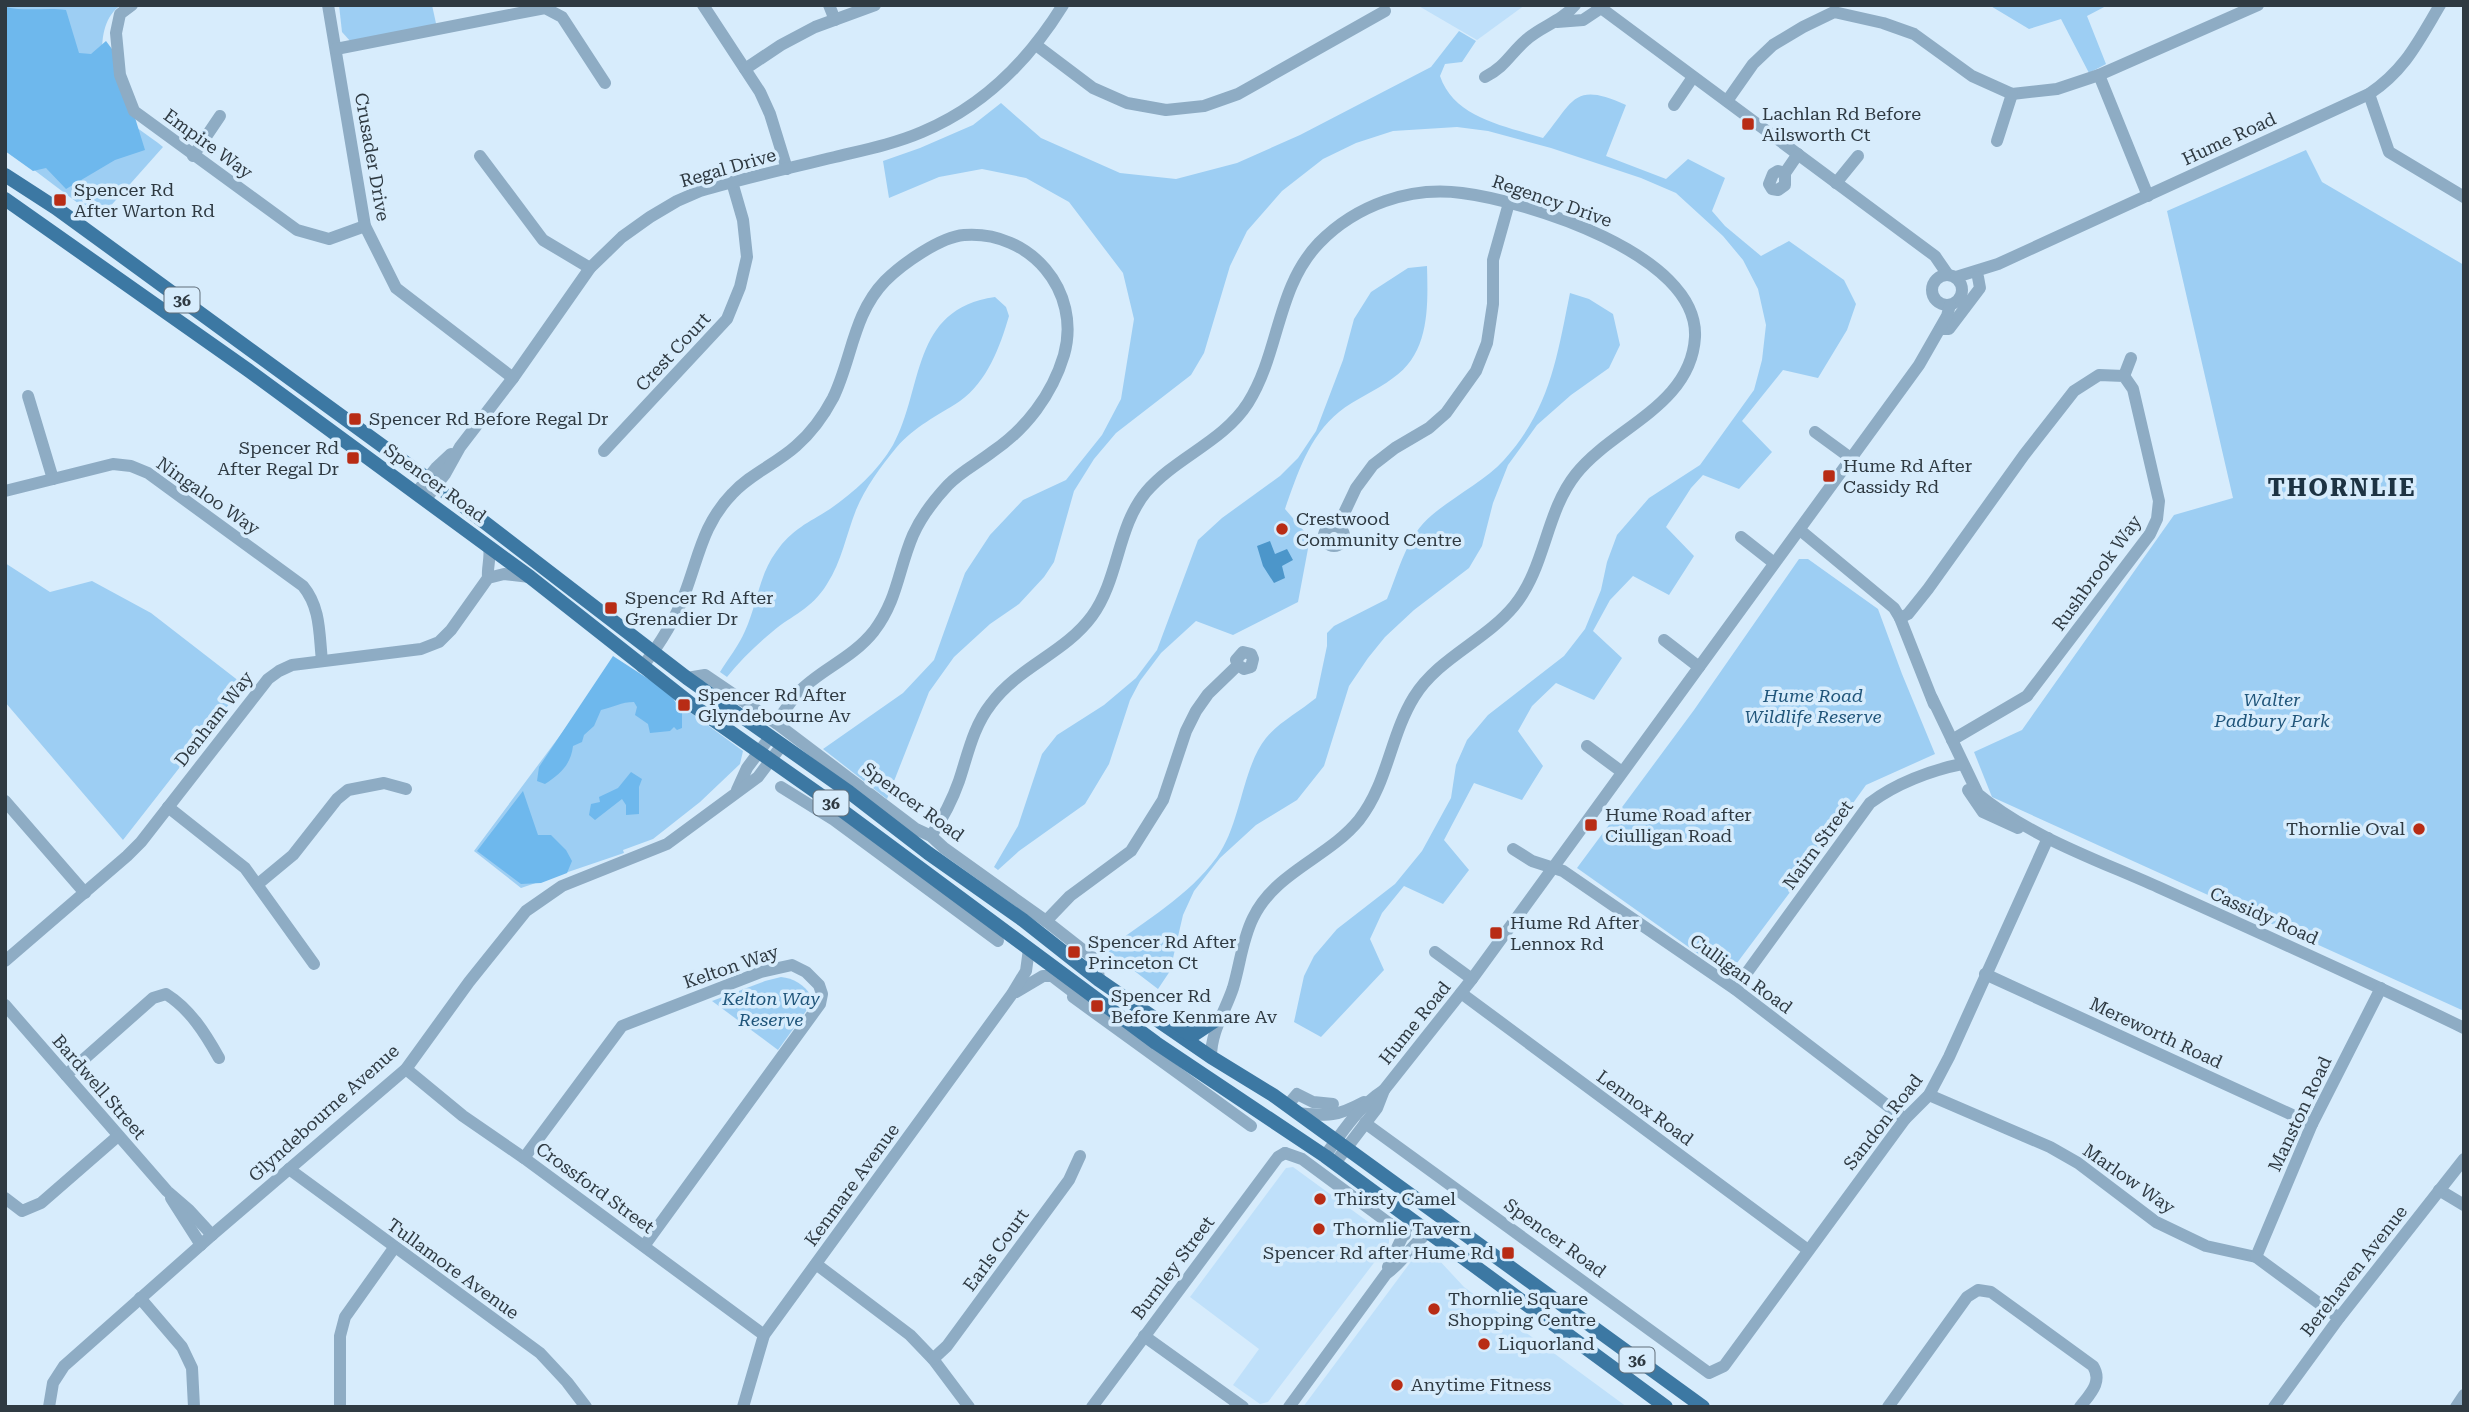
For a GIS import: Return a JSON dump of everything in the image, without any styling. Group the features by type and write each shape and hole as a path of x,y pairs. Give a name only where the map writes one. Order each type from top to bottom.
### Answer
{"main road":[{"name":"Spencer Road","path":"5,175 56,208 432,482 687,678 776,735 1043,927 1099,980 1341,1144 1690,1400"},
{"name":"Spencer Road","path":"5,199 147,297 489,547 835,813 982,913 1091,994 1128,1030 1156,1043 1330,1160 1666,1407"},
{"path":"5,207 25,212"},
{"path":"114,250 112,262 126,273 147,297"},
{"path":"356,427 363,444 385,460 386,471"},
{"path":"523,551 528,564 596,618 597,623 589,625"},
{"path":"1043,927 1051,951 1135,1014 1128,1030"},
{"path":"1115,991 1129,991 1187,1032 1201,1032 1219,1018"},
{"path":"1201,1032 1196,1047 1198,1058 1206,1070 1273,1114 1285,1130"},
{"path":"1457,1230 1468,1246 1541,1301 1542,1315"},
{"path":"1666,1407 1690,1400"}],"street":[{"name":"Empire Way","path":"132,5 121,14 116,33 120,75 134,111 297,230 328,239 365,226"},
{"name":"Crusader Drive","path":"328,5 365,226 396,288 513,378"},
{"path":"703,5 760,92 770,114 787,169"},
{"path":"829,5 835,20"},
{"path":"745,69 782,44 815,27 875,5"},
{"name":"Regal Drive","path":"421,497 513,378 590,268 622,237 677,201 732,181 886,145 947,120 992,90 1036,45 1063,5"},
{"path":"1557,22 1575,5"},
{"path":"1727,101 1753,64 1773,45 1835,12 1914,34 1972,76 2012,94 2057,89 2099,75 2258,5"},
{"name":"Hume Road","path":"1955,280 1998,264 2368,94 2394,75 2405,62 2441,5"},
{"path":"1485,77 1502,68 1526,39 1543,27 1557,22 1583,20 1599,7 1935,256 1955,280"},
{"path":"336,49 545,8 562,17 605,83"},
{"path":"1036,45 1093,88 1127,103 1166,110 1204,106 1238,94 1385,11"},
{"path":"2099,75 2148,195"},
{"path":"1674,105 1693,77"},
{"path":"1997,141 2012,94"},
{"path":"2368,94 2389,152 2464,197"},
{"path":"193,156 220,116"},
{"path":"1785,173 1798,154"},
{"path":"480,156 542,240 590,268"},
{"path":"1836,183 1858,156"},
{"name":"Crest Court","path":"604,451 727,319 740,288 747,257 743,220 732,181"},
{"name":"Regency Drive","path":"931,836 948,810 975,731 994,699 1024,670 1071,638 1092,617 1105,594 1126,530 1142,496 1163,476 1221,433 1244,410 1266,369 1287,292 1302,265 1320,242 1343,223 1374,205 1403,195 1440,190 1480,195 1581,227 1639,255 1662,273 1682,295 1694,322 1695,337 1686,368 1661,402 1643,419 1603,446 1570,481 1559,501 1538,566 1514,606 1498,623 1427,680 1415,696 1396,737 1383,779 1359,820 1341,838 1296,869 1265,899 1254,915 1236,970 1234,985 1211,1039 1211,1057"},
{"path":"1338,526 1356,488 1373,465 1446,414 1476,371 1487,343 1493,304 1493,260 1509,202"},
{"name":"Glyndebourne Avenue","path":"49,1407 53,1383 64,1366 405,1069 526,911 562,886 667,844 758,777 764,757 799,691 855,652 873,633 896,593 912,538 922,518 950,483 1010,440 1048,394 1063,356 1069,326 1065,305 1055,283 1042,265 1024,249 997,237 961,235 926,250 883,283 864,310 851,340 833,397 817,424 795,447 732,493 711,520 671,624 642,667"},
{"path":"1924,248 1931,261 1934,283"},
{"name":"Hume Road","path":"1937,333 1934,283 1940,277 1955,280 1978,277 1998,264"},
{"path":"1937,333 1949,329 1980,288 1978,277"},
{"name":"Hume Road","path":"1341,1144 1365,1123 1377,1108 1384,1090 1472,979 1919,365 1950,305 1958,300 1955,280"},
{"path":"1937,301 1950,305"},
{"path":"1900,618 1908,614 1928,589 2024,455 2074,391 2099,374 2124,376 2131,358"},
{"name":"Rushbrook Way","path":"1952,740 2027,696 2150,534 2157,519 2159,501 2133,389 2124,376"},
{"path":"28,396 52,479"},
{"path":"1815,432 1852,459"},
{"name":"Ningaloo Way","path":"5,491 113,464 131,466 148,473 303,586 317,611 322,662"},
{"name":"Cassidy Road","path":"1797,534 1804,545 1832,558 1886,600 1900,618 1975,803 1983,812 2048,838 2464,1028"},
{"path":"1741,537 1774,563"},
{"path":"489,547 491,556 488,578 504,574 530,578"},
{"name":"Denham Way","path":"5,961 127,856 268,679 292,665 421,649 439,642 488,578"},
{"path":"1664,640 1699,667"},
{"path":"1043,927 1070,896 1131,850 1163,800 1186,731 1196,712 1208,694 1238,665"},
{"name":"Cassidy Road","path":"1932,698 1952,740 1959,765"},
{"name":"Spencer Road","path":"776,735 916,829 931,836 1043,927"},
{"path":"1587,746 1622,772"},
{"name":"Nairn Street","path":"1735,989 1870,803 1881,795 1923,776 1959,765"},
{"path":"258,884 293,855 337,799 348,790 384,783 406,789"},
{"name":"Spencer Road","path":"781,788 835,813 963,917 998,941"},
{"path":"5,801 85,893"},
{"path":"168,807 231,855 258,884 314,964"},
{"name":"Sandon Road","path":"1724,1366 1905,1119 1929,1095 1949,1057 2048,838"},
{"path":"1514,849 1532,861 1551,868"},
{"name":"Culligan Road","path":"1551,868 1563,871 1735,989 1905,1119"},
{"path":"963,917 982,913"},
{"name":"Kenmare Avenue","path":"747,1405 764,1335 1012,994 1026,971 1029,949"},
{"name":"Hume Road","path":"1435,952 1472,979"},
{"name":"Kelton Way","path":"524,1158 622,1026 761,971 792,965 806,972 820,985 820,1004 644,1246"},
{"name":"Mereworth Road","path":"1985,974 2312,1124"},
{"name":"Kenmare Avenue","path":"1012,994 1043,976 1052,976 1073,992 1091,994"},
{"name":"Manston Road","path":"2256,1257 2312,1124 2381,988"},
{"path":"66,1074 153,998 166,993 179,1002 202,1029 219,1058"},
{"name":"Lennox Road","path":"1461,993 1808,1250"},
{"name":"Spencer Road","path":"1073,997 1128,1030 1251,1126"},
{"name":"Bardwell Street","path":"5,1005 167,1191 212,1235"},
{"name":"Crossford Street","path":"405,1069 463,1116 764,1335"},
{"name":"Hume Road","path":"1292,1110 1330,1116 1344,1113 1384,1090"},
{"path":"1292,1110 1297,1094 1313,1102 1332,1104"},
{"name":"Marlow Way","path":"1929,1095 2050,1147 2078,1163 2156,1222 2206,1245 2256,1257 2339,1318"},
{"name":"Hume Road","path":"1330,1160 1372,1097"},
{"name":"Spencer Road","path":"1365,1123 1709,1373 1724,1366"},
{"path":"1285,1130 1285,1153 1302,1159 1405,1235"},
{"path":"5,1198 22,1211 41,1203 118,1136"},
{"name":"Burnley Street","path":"1092,1407 1278,1157 1285,1153"},
{"name":"Earls Court","path":"933,1359 947,1346 1069,1180 1080,1156"},
{"name":"Berehaven Avenue","path":"2274,1407 2339,1318 2464,1159"},
{"name":"Tullamore Avenue","path":"289,1169 540,1353 586,1407"},
{"path":"2439,1190 2464,1205"},
{"name":"Bardwell Street","path":"167,1191 201,1245"},
{"path":"1386,1274 1410,1219"},
{"path":"1289,1407 1386,1274 1396,1267 1428,1232"},
{"path":"340,1407 340,1336 345,1317 394,1248"},
{"path":"816,1265 910,1335 933,1359 969,1407"},
{"path":"1888,1407 1967,1297 1978,1290 1991,1292 2092,1366 2097,1372 2096,1383 2080,1407"},
{"path":"141,1298 182,1347 192,1368 194,1407"},
{"path":"1144,1336 1243,1407"},
{"path":"2456,1407 2464,1395"}],"shaded area":[{"path":"1417,5 1525,5 1477,40"},
{"path":"6,7 66,10 79,53 91,54 106,41 115,53 145,150 115,160 66,189 46,168 33,171 5,151"},
{"path":"1270,541 1275,554 1287,549 1293,560 1282,566 1285,578 1274,583 1263,566 1257,546"},
{"path":"613,656 670,693 682,713 682,728 677,730 674,727 670,731 650,733 648,724 635,715 637,707 634,702 601,710 594,726 584,735 582,742 573,746 564,769 545,784 537,781 539,767"},
{"path":"631,772 642,779 639,787 639,814 626,815 626,805 622,799 595,820 589,815 591,804 600,802 599,797 618,788"},
{"path":"523,791 538,835 551,835 566,850 572,861 567,873 541,883 521,884 477,851"},
{"path":"1293,1167 1389,1237 1389,1243 1268,1402 1260,1404 1233,1385 1259,1349 1190,1297 1286,1168"},
{"name":"Thornlie Square Shopping Centre","path":"1424,1244 1464,1287 1627,1407 1303,1407"}],"green space":[{"path":"7,5 121,5 111,15 105,27 102,56 109,87 124,117 163,147 99,219 5,148"},
{"path":"339,5 432,5 437,28 351,42 342,32"},
{"path":"1989,5 2108,5 2087,16 2106,64 2089,73 2061,19 2029,29"},
{"path":"1459,31 1476,41 1462,62 1445,64 1440,76 1447,90 1469,111 1497,124 1543,138 1569,105 1585,95 1608,98 1626,105 1606,156 1666,179 1688,159 1725,178 1712,211 1725,226 1761,256 1789,241 1844,280 1856,304 1847,330 1818,378 1783,370 1742,421 1772,452 1739,489 1703,475 1691,488 1666,527 1694,556 1669,595 1633,576 1610,600 1593,631 1622,658 1594,700 1556,683 1532,706 1518,731 1543,766 1522,800 1474,783 1444,840 1469,870 1443,904 1404,886 1382,913 1370,939 1384,970 1321,1037 1294,1022 1304,976 1314,956 1337,929 1395,884 1422,851 1451,798 1456,765 1467,740 1488,715 1564,656 1585,629 1601,590 1617,535 1649,498 1700,465 1754,390 1762,360 1766,325 1758,289 1743,260 1723,236 1676,193 1641,178 1551,148 1488,131 1457,127 1393,131 1356,143 1323,159 1282,191 1247,231 1230,266 1204,353 1191,375 1116,433 1094,459 1074,491 1054,562 1044,577 1019,604 990,624 954,657 929,692 887,799 823,749 903,693 934,660 965,573 990,535 1023,500 1066,480 1102,435 1121,399 1134,319 1123,273 1069,202 1026,178 982,169 939,177 889,198 883,161 973,125 1001,103 1041,138 1120,173 1176,179 1237,163 1300,135 1431,67"},
{"name":"Walter Padbury Park","path":"2306,150 2322,182 2464,265 2464,1011 1992,797 1974,752 2022,730 2174,515 2233,498 2167,211"},
{"path":"1427,266 1424,328 1414,356 1393,378 1345,407 1329,422 1312,444 1294,483 1285,509 1310,538 1298,602 1233,635 1196,621 1161,653 1140,681 1130,700 1109,764 1085,804 1019,851 998,870 994,867 1018,826 1042,754 1057,735 1104,705 1136,678 1157,650 1198,540 1222,518 1280,476 1298,458 1316,431 1343,360 1354,319 1371,292 1408,268"},
{"path":"1570,293 1589,299 1613,314 1620,345 1609,368 1571,395 1537,425 1508,465 1493,503 1482,546 1469,568 1414,610 1385,637 1368,658 1349,686 1324,766 1297,800 1256,825 1220,858 1194,891 1183,915 1170,971 1158,989 1107,950 1179,896 1217,857 1231,829 1258,750 1277,727 1316,698 1327,646 1327,633 1334,626 1387,599 1410,543 1423,523 1497,467 1520,441 1542,402 1556,361"},
{"path":"995,297 1006,307 1009,316 997,352 978,384 960,401 911,433 885,462 860,502 832,575 815,600 766,637 727,677 720,672 745,631 766,570 782,544 794,532 857,488 880,464 893,445 903,423 924,354 934,334 948,317 967,305"},
{"name":"Hume Road Wildlife Reserve","path":"1799,559 1808,559 1878,609 1935,754 1866,785 1820,852 1728,975 1577,868 1694,710"},
{"path":"5,563 50,592 92,581 151,613 244,685 123,840 5,702"},
{"path":"617,659 743,751 740,764 700,802 653,839 623,850 624,853 521,888 474,851"},
{"name":"Kelton Way Reserve","path":"781,977 798,983 811,996 809,1007 778,1050 712,1001"}],"place":[{"name":"Lachlan Rd Before Ailsworth Ct","path":"1748,124"},
{"name":"Spencer Rd After Warton Rd","path":"60,200"},
{"name":"Spencer Rd Before Regal Dr","path":"355,419"},
{"name":"Spencer Rd After Regal Dr","path":"353,458"},
{"name":"Hume Rd After Cassidy Rd","path":"1829,476"},
{"name":"Crestwood Community Centre","path":"1282,529"},
{"name":"Spencer Rd After Grenadier Dr","path":"611,608"},
{"name":"Spencer Rd After Glyndebourne Av","path":"684,705"},
{"name":"Hume Road after Ciulligan Road","path":"1591,825"},
{"name":"Thornlie Oval","path":"2419,829"},
{"name":"Hume Rd After Lennox Rd","path":"1496,933"},
{"name":"Spencer Rd After Princeton Ct","path":"1074,952"},
{"name":"Spencer Rd Before Kenmare Av","path":"1097,1006"},
{"name":"Thirsty Camel","path":"1320,1199"},
{"name":"Thornlie Tavern","path":"1319,1229"},
{"name":"Spencer Rd after Hume Rd","path":"1508,1253"},
{"name":"Thornlie Square Shopping Centre","path":"1434,1309"},
{"name":"Liquorland","path":"1484,1344"},
{"name":"Anytime Fitness","path":"1397,1385"}],"district":[{"name":"THORNLIE","path":"2342,488"}]}
